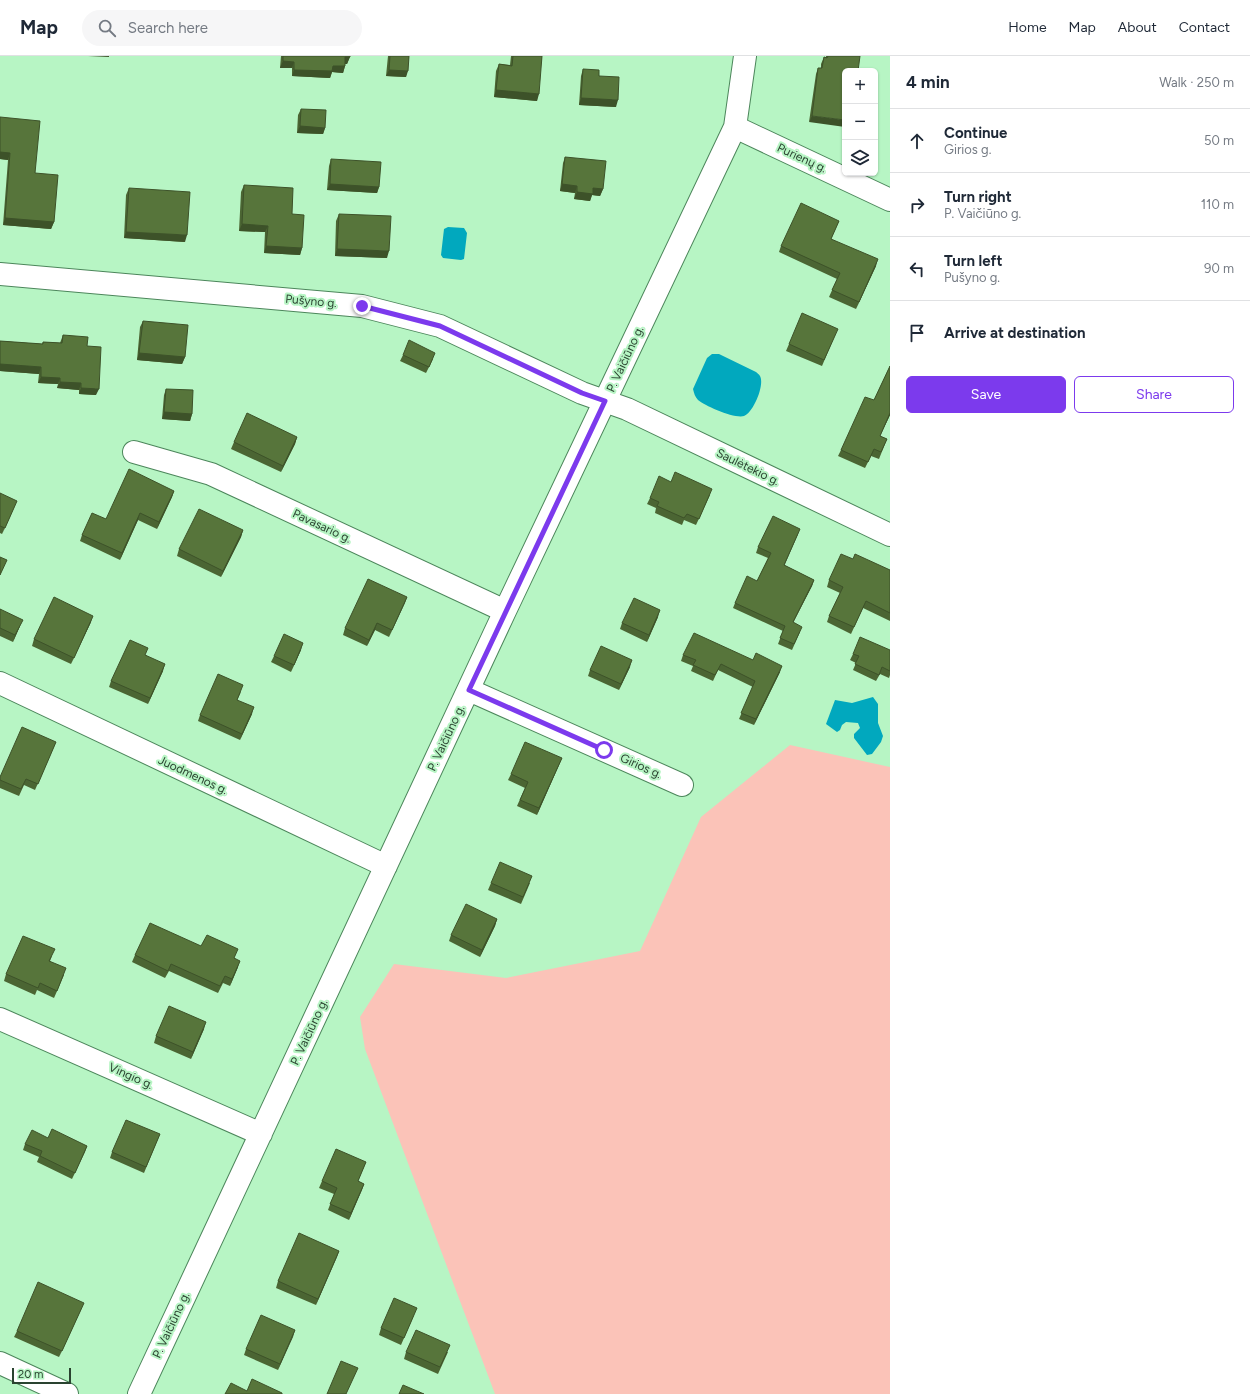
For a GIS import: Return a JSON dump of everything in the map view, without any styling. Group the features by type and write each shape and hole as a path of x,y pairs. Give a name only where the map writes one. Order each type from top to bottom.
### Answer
{"street":[{"name":"P. Vaičiūno g.","path":"139,1394 262,1134 386,866 735,127 745,56"},
{"name":"Purienų g.","path":"735,127 890,200"},
{"name":"Pušyno g.","path":"0,274 362,306 440,326 582,393 605,401"},
{"name":"Saulėtekio g.","path":"605,401 627,409 890,535"},
{"name":"Pavasario g.","path":"134,452 211,474 506,612"},
{"name":"Juodmenos g.","path":"0,683 386,866"},
{"name":"Girios g.","path":"469,690 682,785"},
{"name":"Vingio g.","path":"0,1019 262,1134"},
{"path":"0,1363 67,1394"}],"shaded area":[{"path":"790,745 890,767 890,1394 495,1394 365,1049 360,1017 394,964 506,978 640,951 701,817"}],"water":[{"path":"448,227 464,228 467,233 464,259 443,258 441,255 444,229"},
{"path":"712,354 719,354 759,374 761,380 760,392 751,410 744,416 734,416 720,411 702,403 695,396 693,389 707,358"},
{"path":"873,697 878,704 878,723 883,736 881,742 872,754 867,755 854,738 854,734 860,728 858,723 846,722 837,732 826,724 835,700 852,703"}],"building":[{"path":"283,56 350,57 345,57 345,66 333,66 332,71 294,70 294,62 283,61"},
{"path":"390,56 409,56 408,71 389,70"},
{"path":"513,56 542,56 539,94 496,90 499,64 512,66"},
{"path":"828,56 860,56 858,68 842,68 842,120 812,116 818,68 822,68 824,57 827,58"},
{"path":"583,69 599,70 599,76 619,77 618,100 581,98"},
{"path":"301,109 326,110 325,128 300,126"},
{"path":"0,117 40,121 35,173 58,175 54,222 5,218 10,153 0,152"},
{"path":"565,157 606,161 603,189 593,188 593,194 577,192 577,186 562,184"},
{"path":"331,159 381,162 379,187 330,184"},
{"path":"244,185 293,188 292,214 304,215 302,248 266,246 268,226 242,224"},
{"path":"129,188 190,192 187,235 126,232"},
{"path":"801,203 839,221 831,239 878,259 859,302 832,290 840,273 781,246"},
{"path":"339,214 391,216 389,251 337,249"},
{"path":"802,313 838,329 824,360 789,344"},
{"path":"143,321 188,325 185,357 139,353"},
{"path":"63,335 88,337 87,346 101,347 99,389 81,388 81,383 60,382 60,378 41,377 41,367 0,364 0,341 43,344 43,342 62,343"},
{"path":"409,340 435,353 429,367 403,355"},
{"path":"890,366 890,413 880,436 887,439 881,452 874,449 868,462 841,450 865,397 874,400"},
{"path":"166,389 193,390 192,414 164,412"},
{"path":"247,413 297,437 283,466 234,442"},
{"path":"129,469 174,491 159,522 140,513 122,553 82,535 92,513 106,519"},
{"path":"675,472 712,489 699,519 687,514 684,518 657,506 659,502 650,498 659,476 671,482"},
{"path":"0,493 17,501 5,528 0,526"},
{"path":"199,509 243,530 223,571 179,549"},
{"path":"773,516 800,529 784,565 814,580 793,622 802,627 794,644 780,638 785,626 735,603 747,576 757,581 771,553 758,547"},
{"path":"841,554 853,559 855,554 890,570 890,613 866,601 854,627 829,616 843,587 829,580"},
{"path":"0,557 7,560 0,575"},
{"path":"368,579 407,597 392,630 377,623 369,640 345,628"},
{"path":"54,597 93,616 74,658 34,639"},
{"path":"634,598 660,610 649,635 622,623"},
{"path":"0,609 23,620 15,635 0,628"},
{"path":"694,633 753,660 756,653 782,666 756,719 741,713 755,681 721,664 715,675 693,665 696,660 683,655"},
{"path":"284,634 303,643 294,665 274,656"},
{"path":"860,637 890,650 890,671 882,667 879,675 855,664 859,656 853,654"},
{"path":"130,640 148,648 145,655 165,664 150,698 111,681"},
{"path":"601,646 632,660 621,684 590,670"},
{"path":"218,674 243,685 237,700 254,707 242,734 200,715"},
{"path":"22,727 56,742 38,784 26,779 21,789 0,780 0,777"},
{"path":"525,742 562,758 539,808 520,800 528,782 511,774"},
{"path":"500,862 532,876 523,897 491,883"},
{"path":"466,904 497,919 482,950 451,935"},
{"path":"150,923 201,946 207,935 238,949 234,958 240,961 232,979 225,976 220,986 171,964 168,971 135,955"},
{"path":"23,936 55,949 49,961 66,968 57,991 40,983 38,988 6,974"},
{"path":"169,1006 206,1022 193,1052 156,1036"},
{"path":"126,1120 160,1134 146,1167 112,1152"},
{"path":"52,1129 87,1146 75,1173 40,1156 42,1151 25,1144 32,1130 48,1138"},
{"path":"336,1149 366,1162 358,1181 364,1184 351,1213 330,1204 337,1188 322,1181"},
{"path":"299,1233 339,1251 318,1299 278,1281"},
{"path":"38,1282 84,1303 62,1351 17,1331"},
{"path":"394,1298 417,1308 404,1338 381,1328"},
{"path":"261,1315 295,1330 280,1364 246,1349"},
{"path":"416,1330 450,1345 440,1367 406,1352"},
{"path":"341,1361 358,1368 346,1394 327,1394"},
{"path":"252,1379 282,1394 225,1394 231,1383 247,1391"},
{"path":"403,1385 424,1394 399,1394"}],"route":[{"path":"362,306 440,326 582,393 605,401 469,690 604,750"}]}
